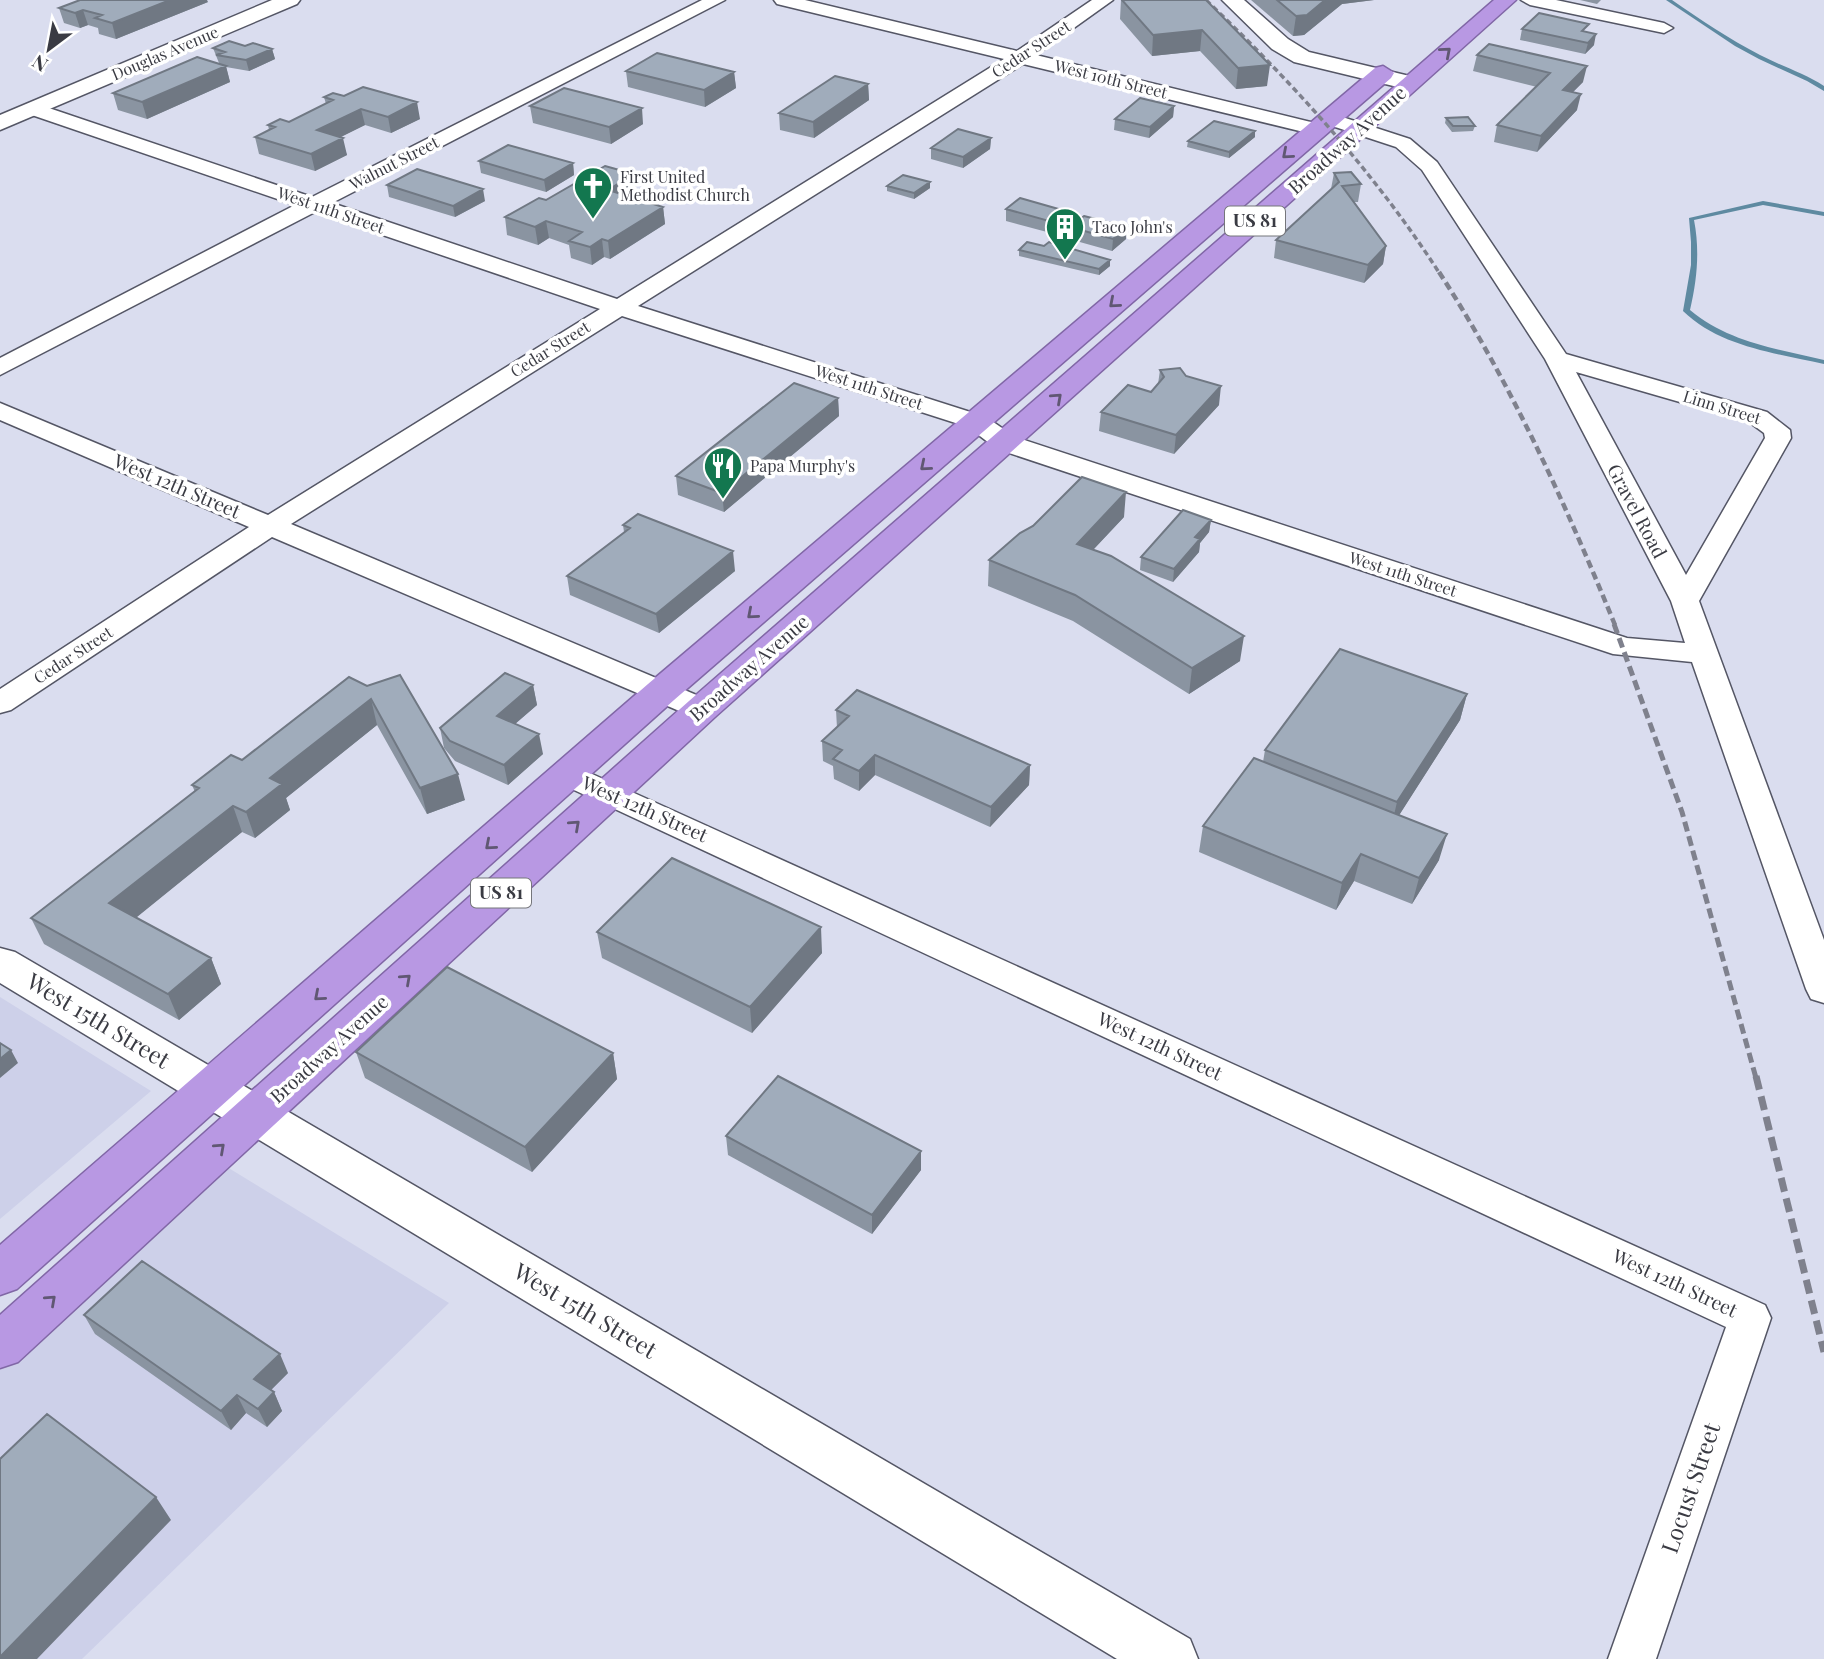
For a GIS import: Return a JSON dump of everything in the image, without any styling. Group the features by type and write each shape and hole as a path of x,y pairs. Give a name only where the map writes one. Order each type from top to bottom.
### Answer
{"highway":[{"path":"1440,26 1470,0"},
{"name":"Broadway Avenue","path":"0,1274 570,775 661,692 991,433 1360,128 1506,0"},
{"name":"Broadway Avenue","path":"0,1346 702,709 991,433 1323,124 1400,59"}],"street":[{"name":"Douglas Avenue","path":"0,123 290,0"},
{"name":"Walnut Street","path":"0,368 314,204 716,0"},
{"name":"West 10th Street","path":"783,0 1021,57 1323,124"},
{"name":"Cedar Street","path":"0,703 271,525 1021,57 1104,0"},
{"path":"1233,0 1292,52 1315,61 1410,83"},
{"path":"1530,0 1664,28"},
{"name":"West 11th Street","path":"33,109 1625,647 1705,654"},
{"name":"Gravel Road","path":"1323,124 1360,128 1403,143 1430,166 1557,359 1685,601 1824,989"},
{"name":"Linn Street","path":"1557,359 1758,417 1777,430 1779,438 1685,601"},
{"name":"West 12th Street","path":"0,411 702,709"},
{"name":"West 12th Street","path":"570,775 1750,1318"},
{"name":"West 15th Street","path":"0,963 1170,1659"},
{"name":"Locust Street","path":"1632,1659 1750,1318"}],"shaded area":[{"path":"0,997 151,1091 0,1219"},
{"path":"227,1167 449,1303 82,1659 0,1659 0,1370"}],"building":[{"path":"80,0 170,0 112,23 95,18 102,15 83,10 75,13 59,8"},
{"path":"1122,0 1206,0 1270,65 1238,68 1202,30 1153,35"},
{"path":"1277,0 1325,0 1307,15 1296,16"},
{"path":"1539,13 1589,24 1582,31 1596,34 1588,43 1522,29"},
{"path":"229,41 245,46 253,43 272,49 246,60 216,55 225,52 213,48"},
{"path":"1489,44 1587,66 1563,90 1581,94 1541,136 1497,125 1550,73 1477,55"},
{"path":"657,53 734,72 704,90 626,71"},
{"path":"197,57 226,66 142,102 113,93"},
{"path":"835,76 868,84 813,122 779,113"},
{"path":"363,87 417,102 388,117 361,109 317,130 343,138 311,154 255,137 275,127 268,125 280,119 289,122 333,100 324,97 333,93 344,96"},
{"path":"564,88 642,108 609,127 530,106"},
{"path":"1140,98 1174,106 1150,127 1115,119"},
{"path":"1468,117 1475,126 1453,126 1446,118"},
{"path":"1214,121 1255,131 1229,152 1188,141"},
{"path":"958,129 991,138 963,157 931,148"},
{"path":"508,145 573,163 544,180 479,161"},
{"path":"605,166 634,174 608,190 663,207 608,241 602,239 590,247 569,241 582,232 546,221 535,227 505,217 539,198 546,200"},
{"path":"417,169 483,189 453,206 387,185"},
{"path":"1351,172 1361,184 1342,186 1386,246 1368,265 1276,240 1339,182 1334,173"},
{"path":"903,175 930,182 914,193 887,186"},
{"path":"1020,198 1076,214 1063,225 1006,209"},
{"path":"1084,216 1127,227 1113,239 1070,227"},
{"path":"1027,242 1044,246 1049,242 1110,260 1099,269 1019,250"},
{"path":"1180,368 1186,376 1221,386 1176,435 1101,412 1128,385 1151,392 1164,377 1160,370"},
{"path":"794,383 838,398 722,493 676,476"},
{"path":"1082,477 1126,492 1077,544 1111,556 1244,636 1192,668 1075,595 989,560 1020,533 1033,526"},
{"path":"1183,510 1211,520 1195,537 1200,539 1174,569 1141,557"},
{"path":"638,514 733,551 656,614 567,576 630,528 623,525"},
{"path":"1340,649 1467,694 1397,802 1265,750"},
{"path":"505,673 533,685 497,716 539,734 504,765 450,741 440,728"},
{"path":"400,675 458,774 420,788 371,699 270,778 282,784 246,812 233,806 109,903 211,958 168,994 31,918 199,788 192,785 231,755 242,760 349,677 367,686"},
{"path":"857,690 1030,765 991,807 875,755 859,771 833,759 842,750 822,741 849,716 836,710"},
{"path":"1254,758 1447,834 1419,878 1361,854 1342,883 1203,826"},
{"path":"672,858 821,927 750,1007 597,932"},
{"path":"447,967 613,1053 525,1147 356,1052"},
{"path":"0,1043 11,1050 0,1059"},
{"path":"778,1076 921,1151 872,1215 726,1136"},
{"path":"142,1261 280,1354 254,1379 274,1392 258,1409 237,1395 221,1411 84,1315"},
{"path":"47,1414 156,1497 0,1657 0,1459"}],"waterway":[{"path":"1669,0 1737,45 1809,79 1824,89"},
{"path":"1824,214 1763,203 1691,219 1694,265 1686,311 1716,332 1733,339 1824,362"}],"railway":[{"path":"1206,0 1331,130 1388,200 1440,274"},
{"path":"1439,272 1490,357 1535,444 1615,625"},
{"path":"1614,624 1682,812 1756,1078"},
{"path":"1756,1076 1824,1352"}],"place":[{"name":"First United Methodist Church","path":"593,220"},
{"name":"Taco John's","path":"1065,261"},
{"name":"Papa Murphy's","path":"723,500"}]}
